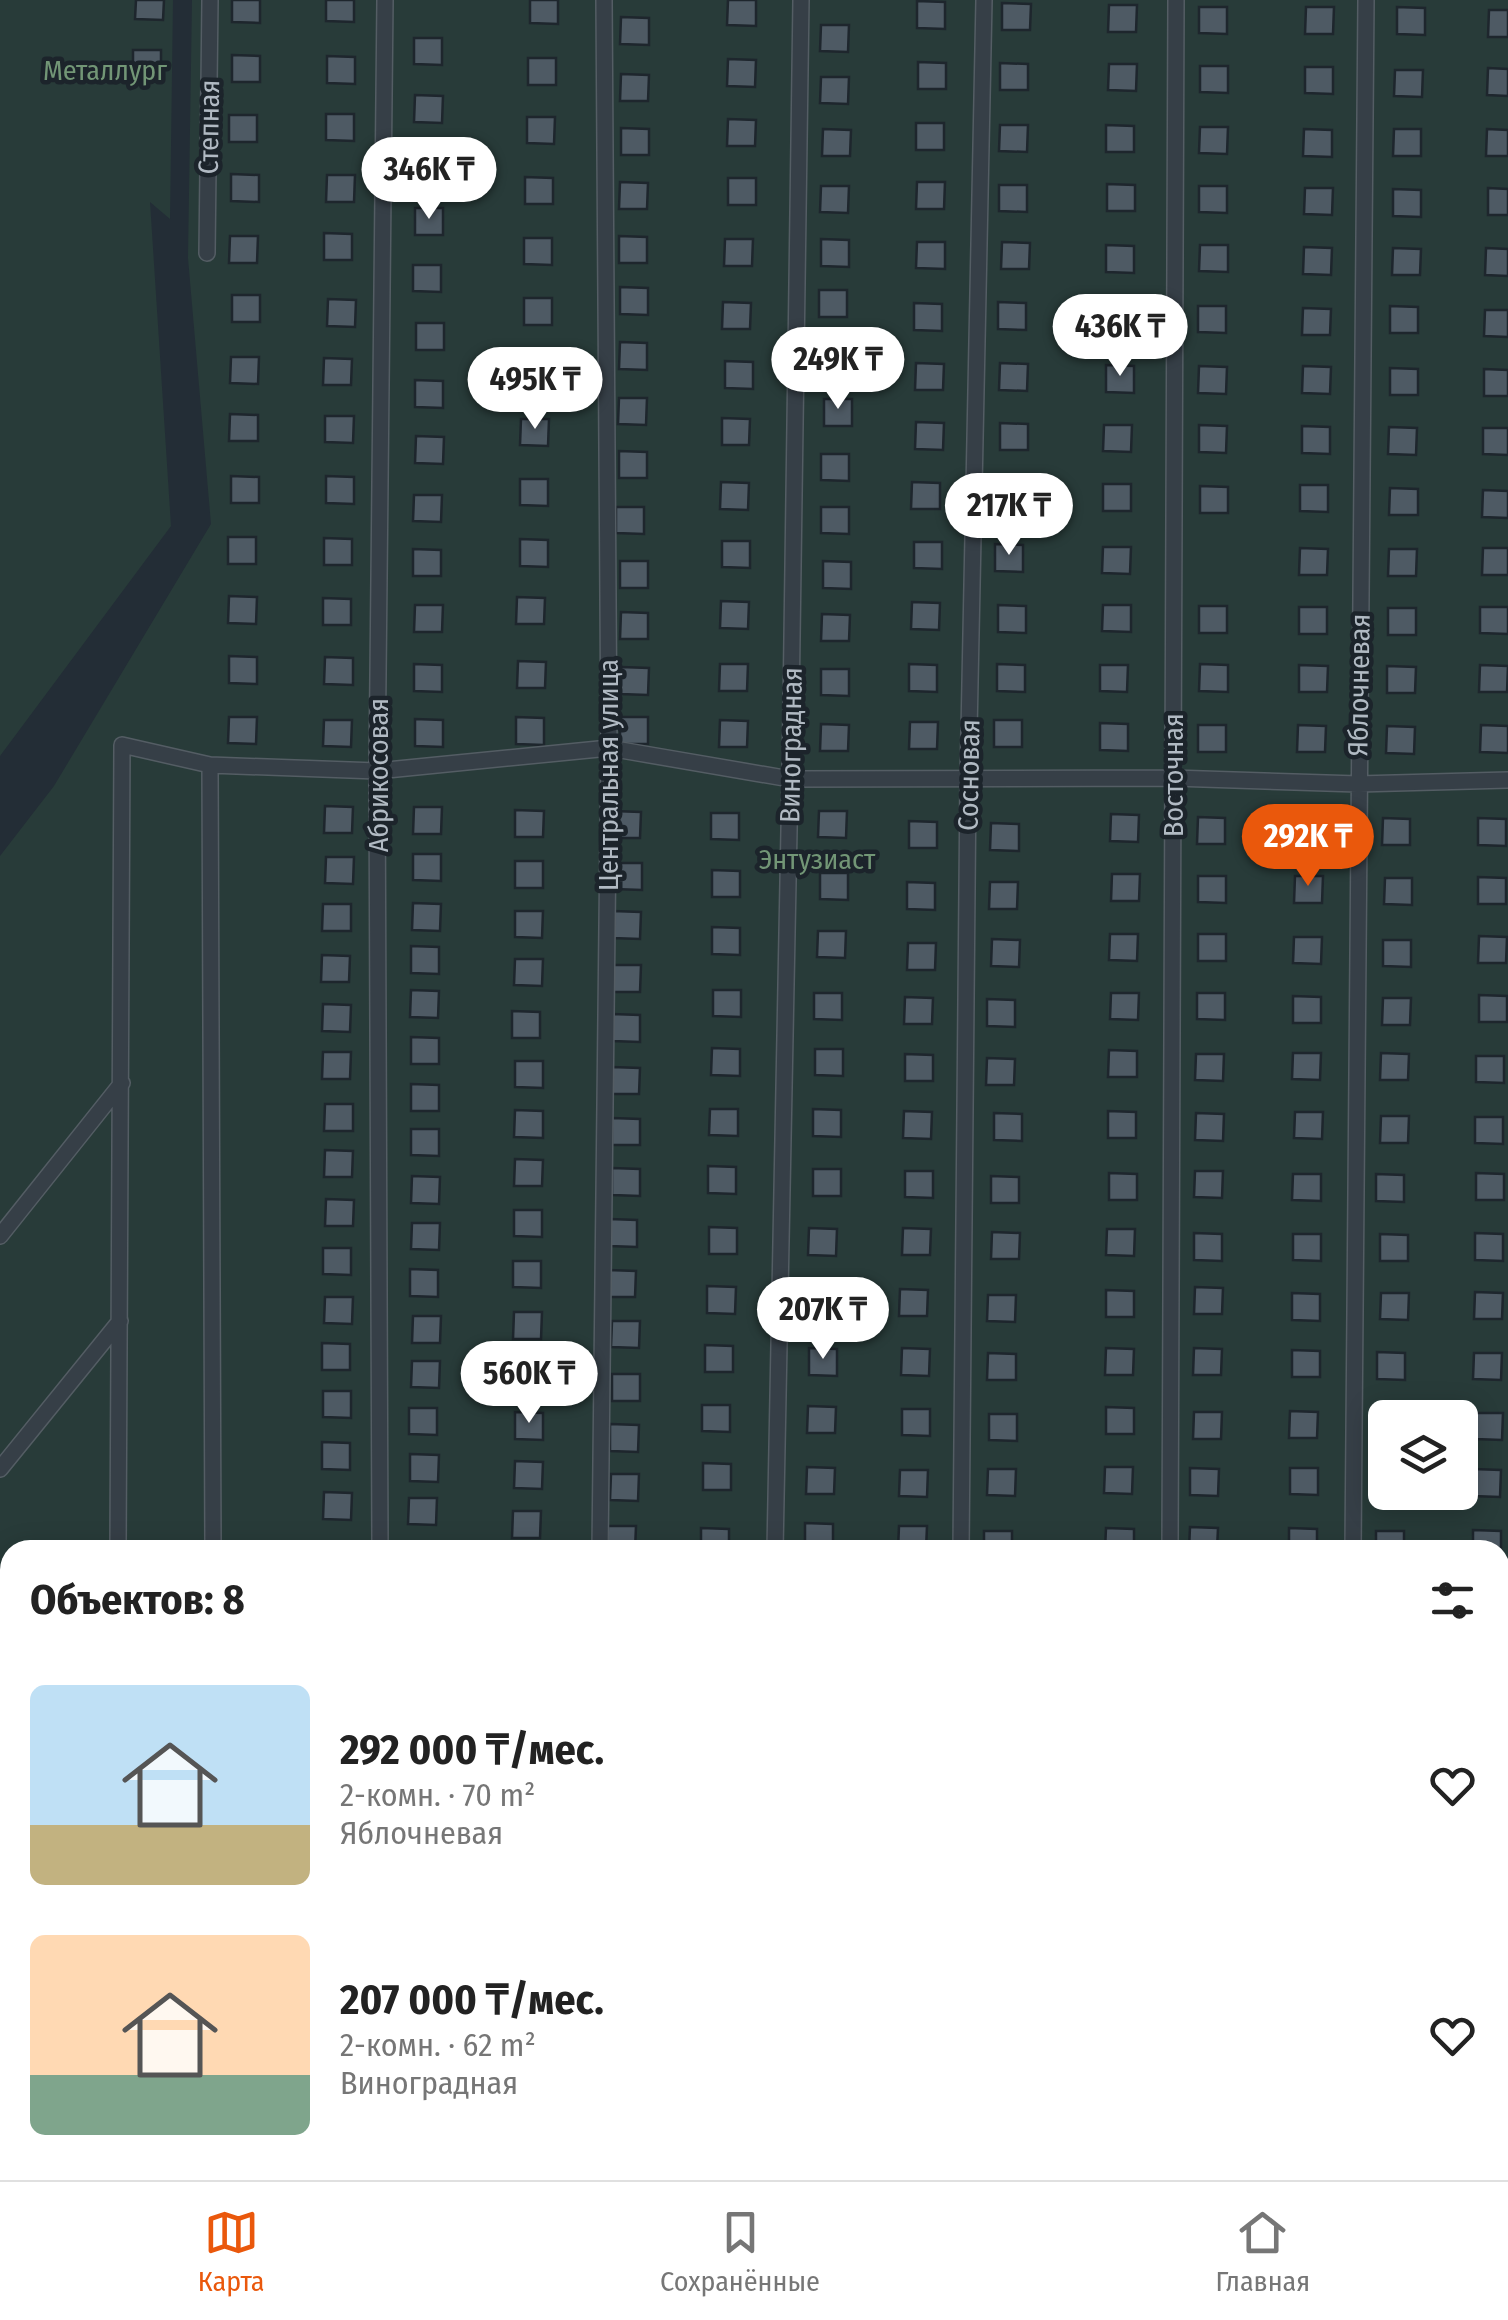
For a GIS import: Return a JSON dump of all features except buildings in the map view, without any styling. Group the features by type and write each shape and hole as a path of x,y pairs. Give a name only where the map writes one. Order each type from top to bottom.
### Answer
{"street":[{"name":"Степная","path":"207,253 210,0"},
{"name":"Абрикосовая","path":"380,1540 378,771 385,0"},
{"name":"Центральная улица","path":"600,1540 609,748 604,0"},
{"name":"Виноградная","path":"775,1540 801,0"},
{"name":"Сосновая","path":"961,1540 968,780 984,0"},
{"name":"Восточная","path":"1170,1540 1176,0"},
{"name":"Яблочневая","path":"1353,1540 1366,0"},
{"path":"118,1540 122,745 210,766 378,771 609,748 790,779 1172,778 1358,784 1508,780"},
{"path":"210,766 212,1540"},
{"path":"0,1236 122,1084"},
{"path":"0,1469 120,1321"}],"green space":[{"name":"Металлург","path":"0,0 173,0 170,219 150,202 171,526 0,756"},
{"name":"Энтузиаст","path":"192,0 1508,0 1508,1540 0,1540 0,856 54,786 211,524 188,258"}]}
